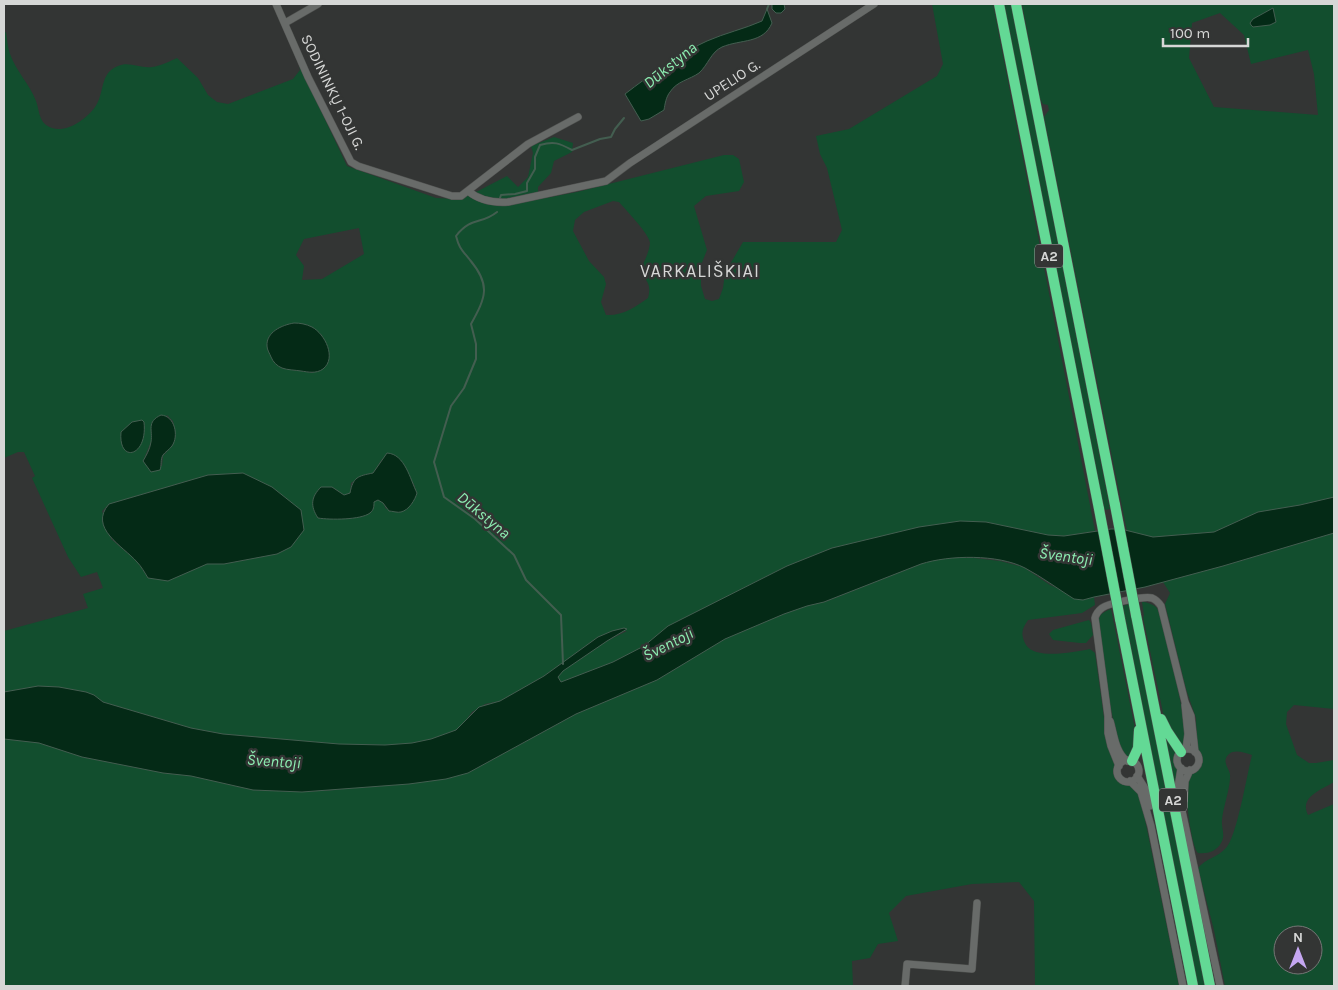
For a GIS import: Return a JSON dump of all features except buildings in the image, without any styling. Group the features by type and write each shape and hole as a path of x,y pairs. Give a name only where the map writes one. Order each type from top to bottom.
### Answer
{"highway":[{"name":"A2","path":"999,4 1193,986"},
{"name":"A2","path":"1016,4 1210,986"},
{"path":"1153,697 1167,731 1184,751"},
{"path":"1129,761 1138,748 1140,716"}],"street":[{"name":"SODININKŲ 1-OJI G.","path":"276,4 308,77 351,162 358,166 452,196 461,196 468,191"},
{"path":"285,23 318,4"},
{"name":"UPELIO G.","path":"468,191 473,196 492,203 508,202 606,181 630,163 874,4"},
{"path":"468,191 528,144 578,117"},
{"path":"1182,986 1151,826 1141,792 1130,781 1123,780 1118,776 1119,766 1108,733 1108,716 1095,618 1101,608 1107,605 1150,598 1157,601 1161,606 1185,702 1188,734 1184,751 1178,758 1181,768 1178,787 1220,986"},
{"path":"1185,702 1191,716 1195,752 1199,758 1198,764 1190,770 1185,781 1183,794 1185,821"},
{"path":"1108,716 1122,757 1138,767 1138,776 1148,793 1151,826"},
{"path":"1184,751 1195,752"},
{"path":"1119,766 1129,761"},
{"path":"1181,768 1190,770"},
{"path":"1130,781 1138,776"},
{"path":"905,986 907,964 972,969 977,903"}],"shaded area":[{"path":"932,4 993,4 1095,531 1064,536 1048,535 986,522 879,537 832,548 787,566 669,626 644,646 613,662 561,682 558,677 562,671 607,641 627,631 612,631 598,637 544,676 500,701 485,704 472,712 456,730 431,739 412,743 385,745 339,744 223,734 191,728 103,702 86,692 59,687 38,686 4,692 4,631 88,608 83,594 103,588 97,572 81,577 68,557 32,478 35,476 24,452 18,452 4,458 4,33 6,32 10,54 36,101 42,120 46,125 59,129 80,122 91,112 98,102 105,79 112,69 118,66 152,67 162,65 177,58 198,78 208,95 217,102 228,104 293,79 300,70 299,64 347,166 436,198 456,199 478,191 507,176 518,187 528,177 533,153 531,146 554,137 573,143 572,152 554,161 551,173 538,187 538,193 545,198 577,192 724,155 733,155 739,159 744,182 739,191 706,196 694,206 707,250 701,265 701,286 705,299 712,301 719,299 725,273 743,242 836,242 842,230 827,168 820,154 816,136 849,129 937,76 943,64","holes":["613,201 619,202 649,239 649,250 640,270 649,286 648,298 633,308 618,314 606,315 601,302 606,284 604,277 589,261 573,231 575,220 584,212","359,228 364,254 322,279 302,280 304,266 296,255 304,239","321,334 323,339 313,373 281,368","167,415 173,421 175,431 173,445 163,456 162,466 143,461 151,442","382,459 410,478 416,491 414,499 409,507 386,509 378,499 374,502 374,507 321,487 332,487 344,495 350,493 351,483 363,475 373,473","243,473 291,547 277,554 224,564 207,564 148,578 138,562 111,539 102,511 109,504 208,475"]},
{"path":"1003,4 1011,4 1110,509 1104,510"},
{"path":"1022,4 1334,4 1334,497 1258,512 1214,532 1153,537 1127,531 1044,117 1049,110 1048,105 1043,104 1040,99","holes":["1220,13 1244,35 1251,64 1308,50 1314,74 1318,115 1214,107 1189,58 1192,23"]},
{"path":"1334,533 1334,709 1294,705 1287,712 1286,724 1297,755 1309,763 1334,760 1334,782 1313,795 1306,803 1306,809 1308,815 1334,804 1334,986 1225,986 1214,930 1198,868 1204,862 1223,851 1230,841 1238,818 1252,755 1234,752 1227,757 1226,762 1230,779 1222,820 1222,840 1214,850 1208,853 1198,853 1191,831 1187,784 1189,777 1200,766 1201,756 1197,749 1196,718 1186,689 1165,604 1170,593 1163,582"},
{"path":"936,559 1000,561 1023,567 1050,585 1083,600 1094,597 1095,605 1082,613 1028,620 1022,635 1026,645 1031,650 1046,654 1090,649 1095,653 1106,732 1115,762 1113,773 1119,782 1132,786 1140,795 1179,986 1035,986 1034,901 1019,882 972,884 906,896 889,913 898,941 878,944 870,958 852,961 853,986 4,986 4,739 39,743 82,757 163,773 191,776 253,790 302,792 335,790 468,773 576,714 657,680 725,639 784,614 825,602 921,564"},
{"path":"1142,602 1156,607 1160,614 1182,707 1185,732 1183,744 1181,744 1165,722 1143,617"},
{"path":"1129,604 1205,986 1197,986 1123,606"},
{"path":"1111,609 1135,729 1134,748 1129,757 1123,753 1115,728 1100,642 1099,618 1102,613"},
{"path":"1089,620 1093,635 1086,643 1053,640 1049,634 1053,630"},
{"path":"1166,737 1177,751 1177,778 1175,782 1174,781"}],"water":[{"path":"772,4 784,4 785,9 781,13 776,13 772,9"},
{"path":"1273,8 1276,22 1270,25 1253,27 1251,25 1250,23 1253,19"},
{"path":"767,9 772,23 768,30 757,38 718,49 699,73 673,88 668,96 664,110 649,119 641,121 625,94 664,65 696,46 762,21"},
{"path":"294,323 303,324 317,330 328,346 329,359 323,369 318,372 286,369 278,366 273,361 267,347 269,337 280,327"},
{"path":"161,415 170,419 174,427 175,437 172,446 162,457 160,470 151,472 143,461 150,445 153,420"},
{"path":"142,420 144,422 144,434 142,443 138,449 128,452 124,449 121,442 121,432 132,422"},
{"path":"387,453 393,454 403,462 417,493 409,507 401,512 389,511 378,500 374,502 371,512 360,517 345,519 318,518 313,502 315,494 321,487 332,487 344,495 350,493 355,480 360,476 373,473"},
{"path":"243,473 272,487 301,510 304,530 291,547 277,554 224,564 207,564 168,581 148,578 131,556 116,543 105,529 104,513 109,504 208,475"},
{"name":"Šventoji","path":"1334,497 1334,533 1145,587 1083,600 1074,599 1025,568 1001,560 973,557 945,559 921,564 824,602 784,614 725,639 657,680 576,714 468,773 446,779 409,784 302,792 253,790 191,776 163,773 82,757 39,743 4,739 4,692 38,686 59,687 86,692 103,702 191,728 223,734 339,744 385,745 412,743 431,739 456,730 479,707 500,701 544,676 598,637 612,631 627,629 563,671 558,677 561,682 613,662 644,646 668,626 787,566 832,548 919,527 960,521 986,522 1048,535 1064,536 1111,529 1121,529 1153,537 1214,532 1258,512"}],"waterway":[{"name":"Dūkstyna","path":"767,9 769,4"},
{"name":"Dūkstyna","path":"500,198 501,195 527,191 527,183 535,169 535,157 540,145 556,143 572,150 600,139 611,137 624,118"},
{"name":"Dūkstyna","path":"497,212 472,223 456,236 461,249 477,269 484,284 484,291 480,306 471,324 476,344 476,359 464,388 451,406 434,462 444,497 475,519 514,555 526,580 561,615 563,664"}],"district":[{"name":"VARKALIŠKIAI","path":"700,271"}]}
